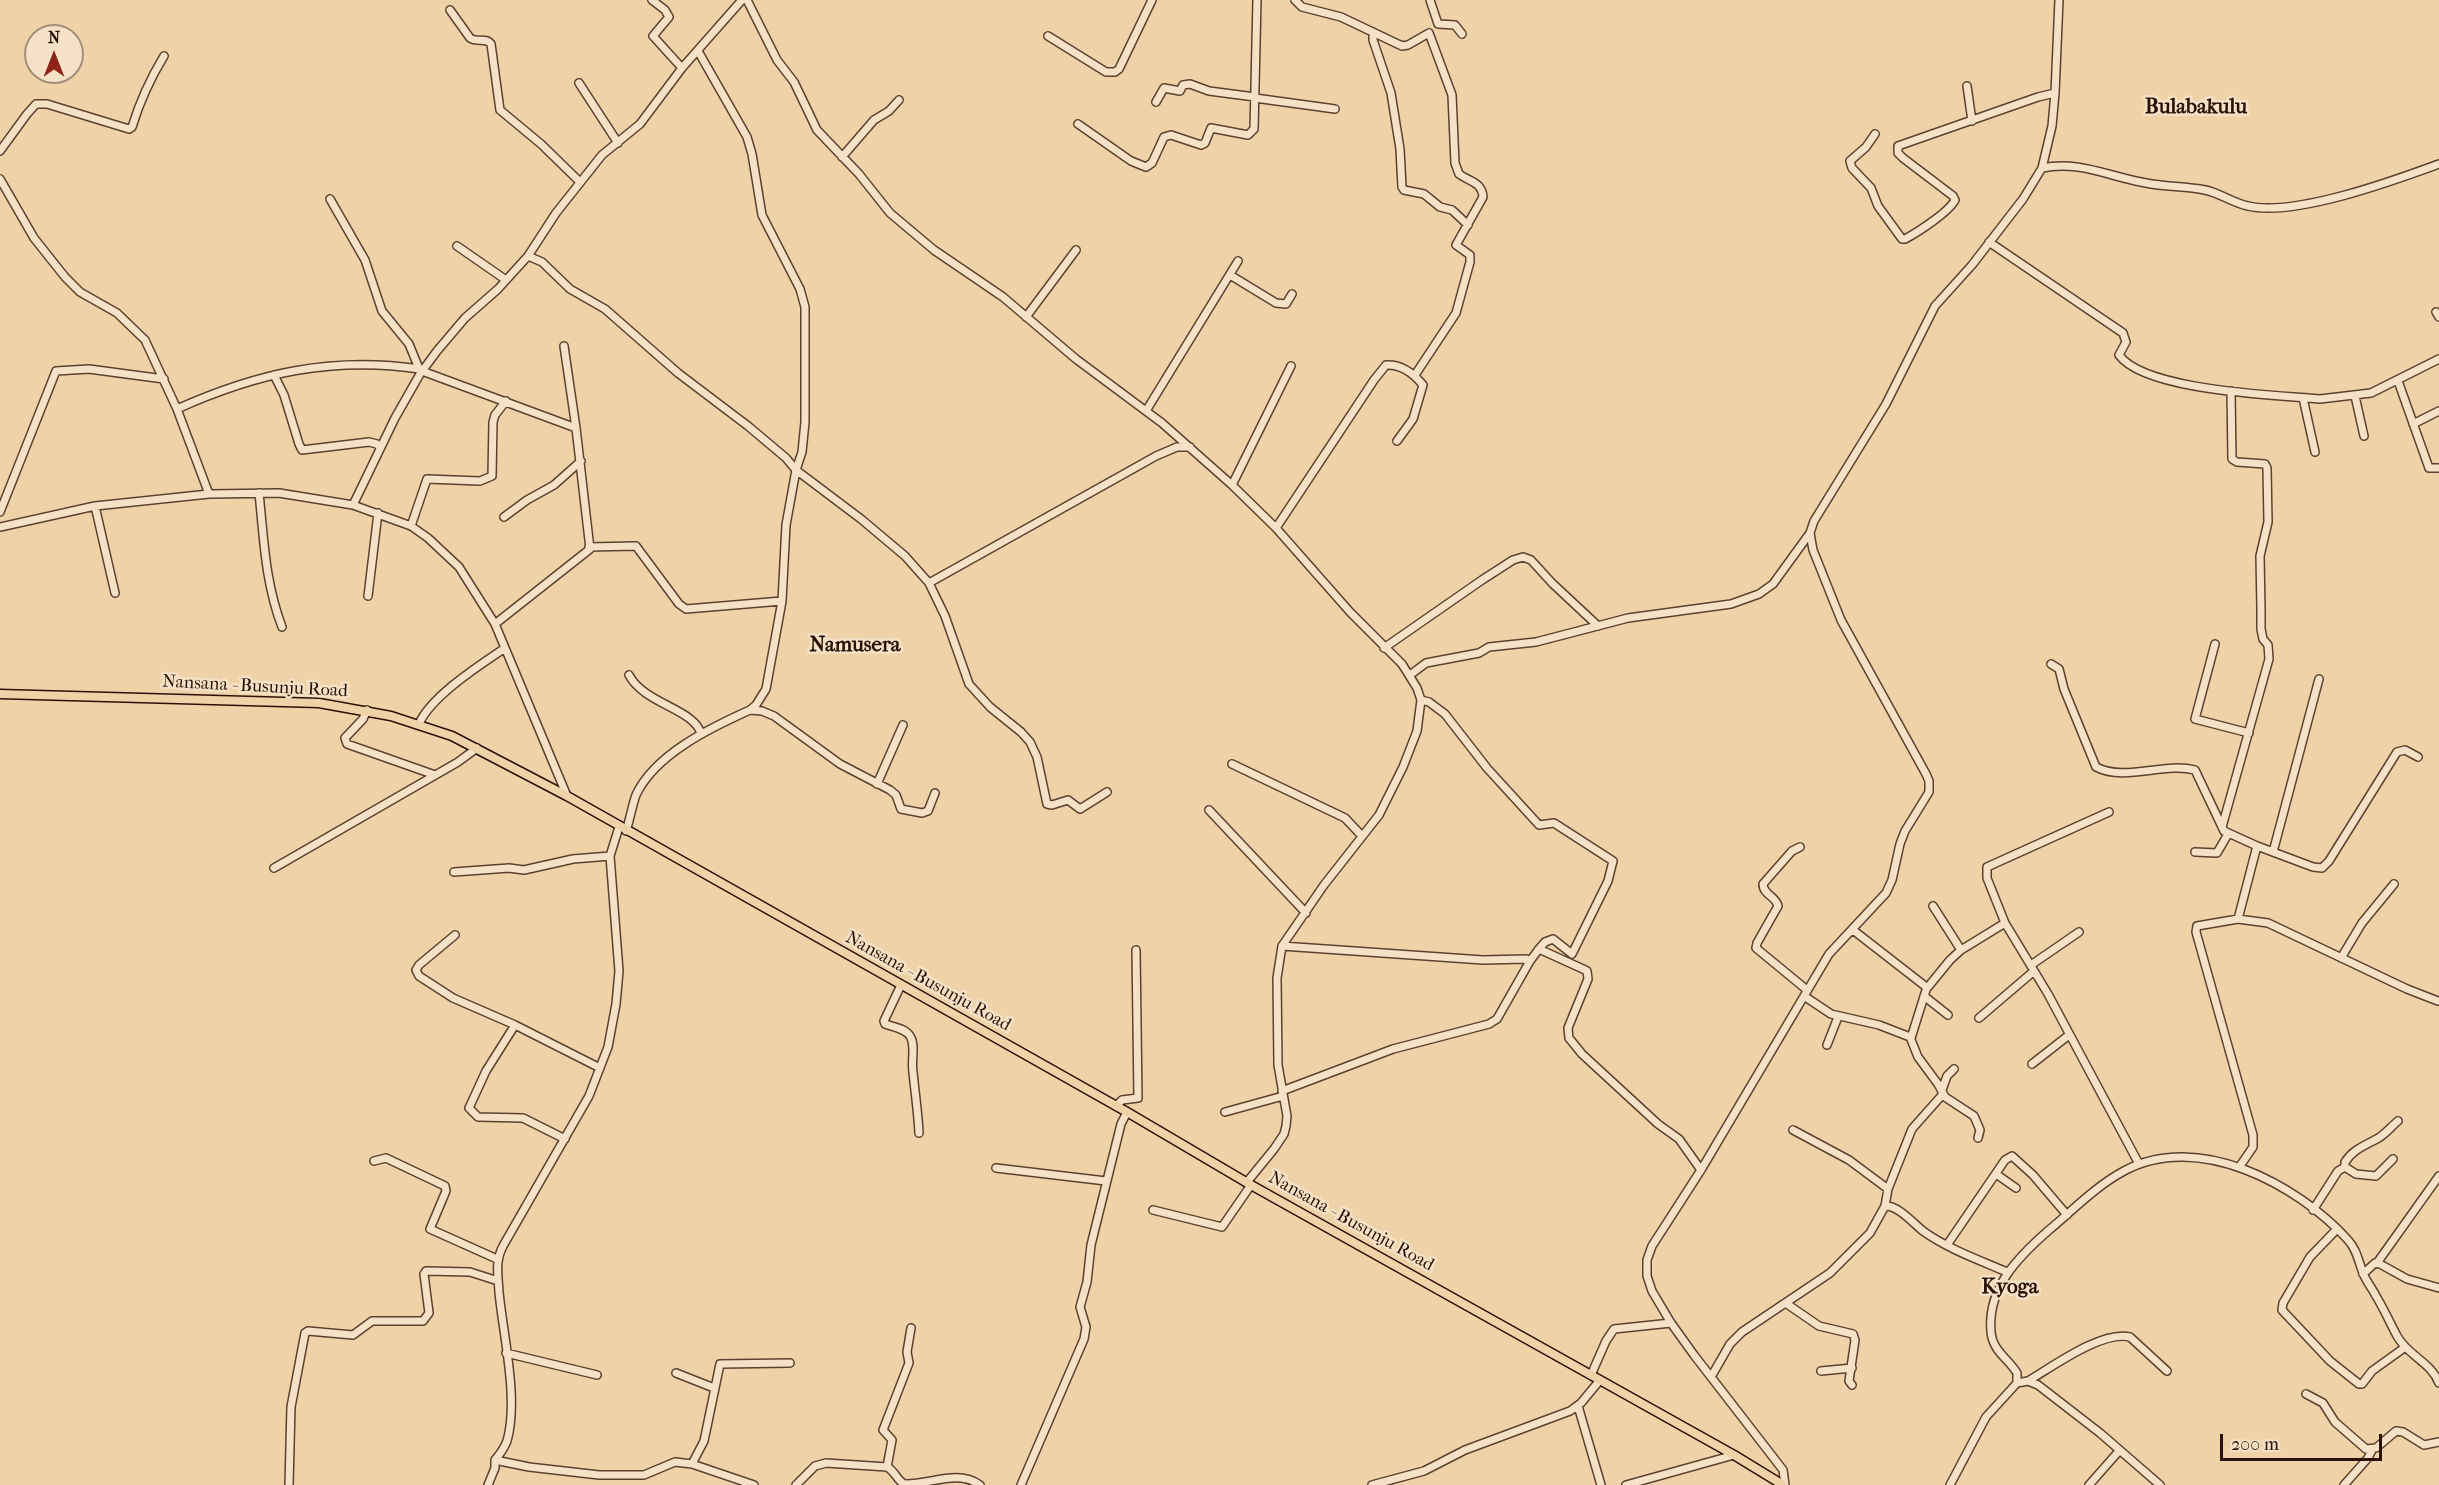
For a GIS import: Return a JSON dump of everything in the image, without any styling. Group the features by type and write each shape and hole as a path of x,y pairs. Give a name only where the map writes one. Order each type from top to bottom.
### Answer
{"main road":[{"name":"Nansana - Busunju Road","path":"0,694 319,703 367,710 419,724 477,747 1128,1112 1249,1183 1784,1485"}],"street":[{"path":"652,0 665,10 669,17 653,36 682,68"},
{"path":"353,505 420,371 465,318 528,256 602,155 640,124 682,68 745,0 777,60 794,82 817,130 859,174 890,213 934,250 994,290 1076,360 1146,411 1190,447 1276,528 1410,675 1417,688 1420,700 1417,731 1379,815 1324,885 1282,946 1277,978 1278,1065 1287,1116 1284,1134 1249,1183 1222,1227 1153,1210"},
{"path":"1048,36 1106,72 1115,72 1119,69 1152,0"},
{"path":"1078,124 1131,161 1146,167 1152,163 1164,137 1172,135 1201,145 1213,128 1248,135 1254,129 1257,0"},
{"path":"1295,0 1310,10 1341,17 1402,46 1429,33 1438,24 1455,25 1462,34"},
{"path":"1430,0 1438,24"},
{"path":"1410,675 1426,663 1479,653 1489,647 1536,642 1655,614 1731,604 1765,592 1773,584 1810,533 1814,521 1886,404 1930,314 1989,243 2042,168 2052,126 2059,0"},
{"path":"450,10 470,38 477,41 486,40 491,44 500,110 516,126 541,144 580,182"},
{"path":"1373,32 1372,40 1391,93 1400,149 1402,187 1404,190 1424,194 1440,207 1452,210 1468,225"},
{"path":"1415,375 1456,313 1470,255 1456,245 1483,197 1479,184 1460,174 1455,163 1452,95 1429,33"},
{"path":"488,1485 495,1468 495,1460 504,1449 509,1431 510,1380 497,1259 502,1246 589,1096 612,1027 619,971 610,856 635,797 648,778 670,756 701,734 756,705 766,689 782,601 786,525 796,470 802,452 805,422 804,297 762,215 752,153 747,137 698,51"},
{"path":"0,151 36,104 47,104 129,129 132,127 138,106 148,85 164,56"},
{"path":"579,83 618,143"},
{"path":"1156,102 1164,88 1180,91 1183,86 1190,84 1209,91 1335,110"},
{"path":"1967,86 1972,120"},
{"path":"1875,134 1866,147 1850,161 1852,168 1871,188 1878,206 1897,233 1905,239 1938,217 1955,200 1953,196 1903,158 1898,153 1898,146 2055,93"},
{"path":"843,157 874,120 889,111 899,100"},
{"path":"2042,168 2073,165 2144,183 2204,189 2247,206 2263,208 2318,202 2439,164"},
{"path":"0,179 34,238 65,277 80,292 117,313 145,340 177,409 209,494"},
{"path":"330,199 365,260 382,311 409,344 420,371"},
{"path":"1989,243 2123,333 2126,342 2119,355 2130,365 2179,384 2231,392 2303,398 2355,396 2371,393 2439,359"},
{"path":"457,246 506,280"},
{"path":"1026,317 1076,250"},
{"path":"528,256 542,262 570,289 605,309 678,374 748,426 786,458 796,470 861,519 904,556 929,583 945,616 969,684 990,707 1022,732 1030,742 1037,757 1047,804 1052,805 1068,800 1080,810 1107,792"},
{"path":"1146,411 1238,261"},
{"path":"1230,274 1276,303 1286,304 1292,294"},
{"path":"495,624 587,552 589,547 581,461 564,346"},
{"path":"177,409 208,394 274,375 330,364 378,363 420,371 576,428"},
{"path":"1276,528 1386,365 1392,365 1415,375 1424,385 1413,419 1396,441"},
{"path":"1232,485 1291,366"},
{"path":"0,512 56,371 89,369 164,379"},
{"path":"274,375 284,395 299,444 303,450 369,442 377,444 380,448"},
{"path":"2398,381 2429,468 2439,468"},
{"path":"2222,827 2269,659 2268,645 2263,639 2261,629 2260,609 2260,556 2268,522 2266,468 2265,464 2237,462 2232,459 2231,392"},
{"path":"2355,396 2364,436"},
{"path":"2303,398 2315,452"},
{"path":"411,526 427,479 480,481 492,476 493,422 495,415 506,401"},
{"path":"2413,424 2439,411"},
{"path":"929,583 1156,456 1177,447 1190,447"},
{"path":"504,518 527,500 554,485 581,461"},
{"path":"259,493 266,572 271,598 282,627"},
{"path":"0,527 95,506 209,494 259,493 300,495 353,505 411,526 428,538 459,567 495,624 567,796"},
{"path":"95,506 115,593"},
{"path":"368,596 378,513"},
{"path":"1784,1485 1783,1470 1671,1323 1652,1291 1647,1276 1647,1260 1652,1246 1701,1170 1829,954 1854,930 1886,893 1892,880 1902,838 1927,797 1930,787 1926,774 1841,620 1813,550 1810,533"},
{"path":"589,547 636,546 679,604 686,609 782,601"},
{"path":"1384,648 1482,580 1513,560 1523,557 1531,560 1598,626"},
{"path":"2215,644 2195,719 2249,733"},
{"path":"419,724 423,714 467,674 505,648"},
{"path":"2051,664 2059,669 2064,689 2096,767 2108,772 2195,770 2222,827 2228,834 2318,868 2325,866 2397,752 2405,750 2418,757"},
{"path":"629,675 634,684 655,701 683,714 697,724 701,734"},
{"path":"2273,852 2319,679"},
{"path":"1225,1112 1283,1094 1393,1049 1489,1024 1497,1019 1530,961 1545,942 1553,939 1572,954 1608,881 1612,861 1554,823 1539,825 1487,768 1445,714 1429,702 1420,700"},
{"path":"367,710 363,719 345,738 347,744 435,775"},
{"path":"750,710 762,711 774,716 840,764 896,795 901,809 922,813 930,808 935,793"},
{"path":"877,784 903,725"},
{"path":"274,868 459,762 477,747"},
{"path":"1232,764 1345,818 1362,836"},
{"path":"1209,810 1306,913"},
{"path":"2109,812 1987,867 1986,878 2005,923 2139,1164"},
{"path":"2195,852 2215,854 2228,834"},
{"path":"2238,919 2257,846"},
{"path":"1800,847 1792,851 1763,884 1763,889 1777,901 1778,906 1756,946 1758,950 1805,993 1838,1017 1856,1018 1911,1038"},
{"path":"454,872 509,868 524,870 573,859 610,856"},
{"path":"2341,958 2362,923 2394,884"},
{"path":"1933,906 1960,950"},
{"path":"2240,1166 2253,1147 2253,1136 2196,932 2197,926 2238,919 2268,923 2438,1001"},
{"path":"1978,1138 1980,1130 1974,1116 1948,1100 1918,1057 1911,1038 1927,987 1932,985 1960,950 2005,923"},
{"path":"1854,930 1927,987"},
{"path":"1979,1018 2032,968 2079,932"},
{"path":"455,935 419,964 417,973 426,982 450,996 515,1025 600,1068"},
{"path":"1282,946 1483,960 1527,959 1530,961"},
{"path":"1116,1106 1122,1100 1138,1098 1136,950"},
{"path":"1538,950 1587,971 1588,979 1569,1028 1569,1038 1582,1054 1658,1124 1679,1139 1701,1170"},
{"path":"902,985 884,1021 885,1024 909,1034 913,1044 913,1073 919,1133"},
{"path":"1924,996 1948,1015"},
{"path":"1827,1045 1838,1017"},
{"path":"515,1025 486,1071 469,1108 477,1117 523,1118 565,1139"},
{"path":"2032,1064 2069,1035"},
{"path":"1712,1377 1730,1344 1742,1332 1787,1304 1830,1273 1870,1233 1885,1206 1888,1189 1912,1129 1943,1092 1947,1076 1954,1069"},
{"path":"1021,1485 1084,1338 1086,1327 1080,1307 1087,1282 1097,1215 1121,1124 1128,1112"},
{"path":"2345,1167 2345,1162 2353,1152 2367,1142 2378,1138 2398,1121"},
{"path":"1793,1130 1849,1160 1888,1189"},
{"path":"1947,1245 2005,1160 2012,1156 2032,1174 2067,1215"},
{"path":"374,1161 387,1158 446,1186 430,1229 497,1259"},
{"path":"2017,1383 2017,1373 1994,1348 1991,1333 1995,1300 2007,1272 2021,1256 2108,1181 2139,1164 2167,1159 2191,1159 2240,1166 2284,1188 2337,1229 2357,1253 2363,1274 2404,1348 2431,1368 2439,1383"},
{"path":"2345,1167 2356,1174 2371,1177 2376,1176 2393,1159"},
{"path":"2313,1210 2338,1170 2345,1167"},
{"path":"996,1168 1106,1181"},
{"path":"1996,1174 2016,1188"},
{"path":"2363,1274 2377,1263 2439,1176"},
{"path":"1885,1206 1892,1207 1924,1232 1947,1245 2007,1272"},
{"path":"2337,1229 2310,1257 2283,1303 2282,1310 2331,1361 2359,1384 2362,1384 2372,1371 2404,1348"},
{"path":"2377,1263 2407,1279 2438,1286"},
{"path":"289,1485 291,1407 305,1333 313,1331 353,1335 372,1321 423,1322 429,1313 424,1274 426,1271 470,1272 498,1281"},
{"path":"1787,1304 1819,1326 1853,1334 1855,1340 1849,1381 1852,1385"},
{"path":"1591,1375 1614,1329 1671,1323"},
{"path":"887,1467 892,1440 883,1430 906,1375 911,1328"},
{"path":"1950,1485 1986,1417 2017,1383 2028,1381 2097,1343 2121,1335 2130,1337 2167,1371"},
{"path":"506,1353 597,1375"},
{"path":"692,1464 704,1441 718,1367 722,1363 790,1363"},
{"path":"1821,1371 1852,1368"},
{"path":"676,1373 714,1388"},
{"path":"1372,1485 1424,1471 1465,1450 1570,1411 1578,1406 1600,1380"},
{"path":"2028,1381 2100,1432 2160,1485"},
{"path":"2306,1394 2323,1403 2335,1422 2366,1449 2372,1449"},
{"path":"1578,1406 1601,1485"},
{"path":"2344,1485 2368,1458 2372,1449 2396,1431 2403,1432 2424,1444 2439,1442"},
{"path":"2089,1485 2119,1451"},
{"path":"1626,1485 1734,1455"},
{"path":"495,1460 529,1467 598,1475 644,1475 675,1462 692,1464 754,1485"},
{"path":"796,1485 815,1466 826,1462 887,1467 904,1484 927,1484 966,1478 980,1485"}],"district":[{"name":"Bulabakulu","path":"2196,108"},
{"name":"Namusera","path":"855,646"},
{"name":"Kyoga","path":"2010,1288"}]}
